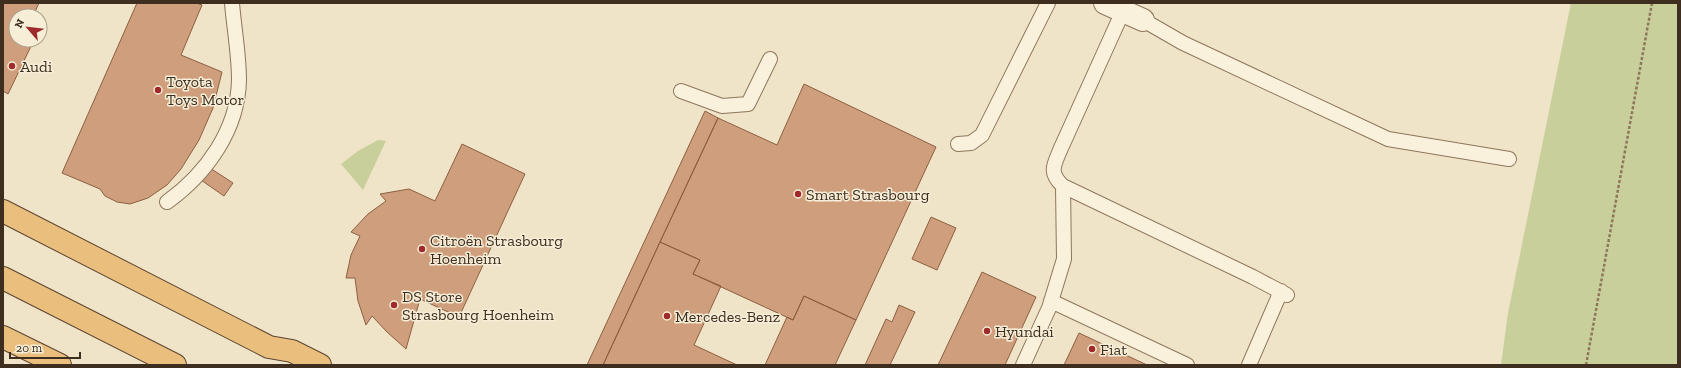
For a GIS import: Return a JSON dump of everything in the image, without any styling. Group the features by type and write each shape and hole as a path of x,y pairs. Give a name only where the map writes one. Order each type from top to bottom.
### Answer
{"highway":[{"path":"3,211 269,347 290,365"},
{"path":"3,278 175,365"},
{"path":"3,337 60,365"},
{"path":"269,347 292,351 320,365"}],"street":[{"path":"1114,7 1143,20"}],"lane":[{"path":"167,202 182,192 202,170 213,156 229,124 234,108 238,81 232,3"},
{"path":"958,144 971,143 982,135 1048,3"},
{"path":"1114,7 1052,168 1055,178 1063,186 1284,293 1249,365"},
{"path":"1143,20 1183,43 1388,139 1508,159"},
{"path":"681,91 722,106 748,104 770,59"},
{"path":"1023,365 1051,301 1064,259 1063,186"},
{"path":"1051,301 1187,365"}],"path":[{"path":"1586,365 1652,3"}],"green space":[{"path":"1571,3 1678,3 1678,365 1501,365 1508,313"},
{"path":"378,140 386,141 363,190 341,164 358,151"}],"building":[{"name":"Audi","path":"3,3 39,3 37,8 8,8 8,48 30,48 8,94 3,91"},
{"name":"Toyota Toys Motor","path":"137,3 196,3 202,5 181,55 222,72 213,108 199,140 181,169 167,185 148,198 130,204 117,202 105,196 100,189 62,173"},
{"name":"Smart Strasbourg","path":"804,84 936,147 856,320 804,296 793,320 693,274 700,260 660,242 718,118 777,145"},
{"path":"705,111 718,118 603,365 587,365"},
{"name":"Citroën Strasbourg Hoenheim","path":"462,144 525,174 459,317 420,299 406,349 372,316 366,325 358,301 355,278 346,278 351,255 360,236 351,232 368,214 386,201 380,194 409,189 435,201"},
{"path":"210,168 233,183 224,196 201,180"},
{"path":"931,217 956,228 937,270 912,259"},
{"name":"Mercedes-Benz","path":"660,242 700,260 693,274 721,286 694,345 737,365 603,365"},
{"name":"Hyundai","path":"982,272 1036,297 1005,365 938,365"},
{"name":"Mercedes-Benz","path":"804,296 856,320 835,365 765,365 787,317 793,320"},
{"path":"899,305 915,312 890,365 865,365 886,319 892,322"},
{"name":"Fiat","path":"1079,333 1147,365 1064,365"}],"place":[{"name":"Audi","path":"12,66"},
{"name":"Toyota Toys Motor","path":"158,90"},
{"name":"Smart Strasbourg","path":"798,194"},
{"name":"Citroën Strasbourg Hoenheim","path":"422,249"},
{"name":"DS Store Strasbourg Hoenheim","path":"394,305"},
{"name":"Mercedes-Benz","path":"667,316"},
{"name":"Hyundai","path":"987,331"},
{"name":"Fiat","path":"1092,349"}]}
